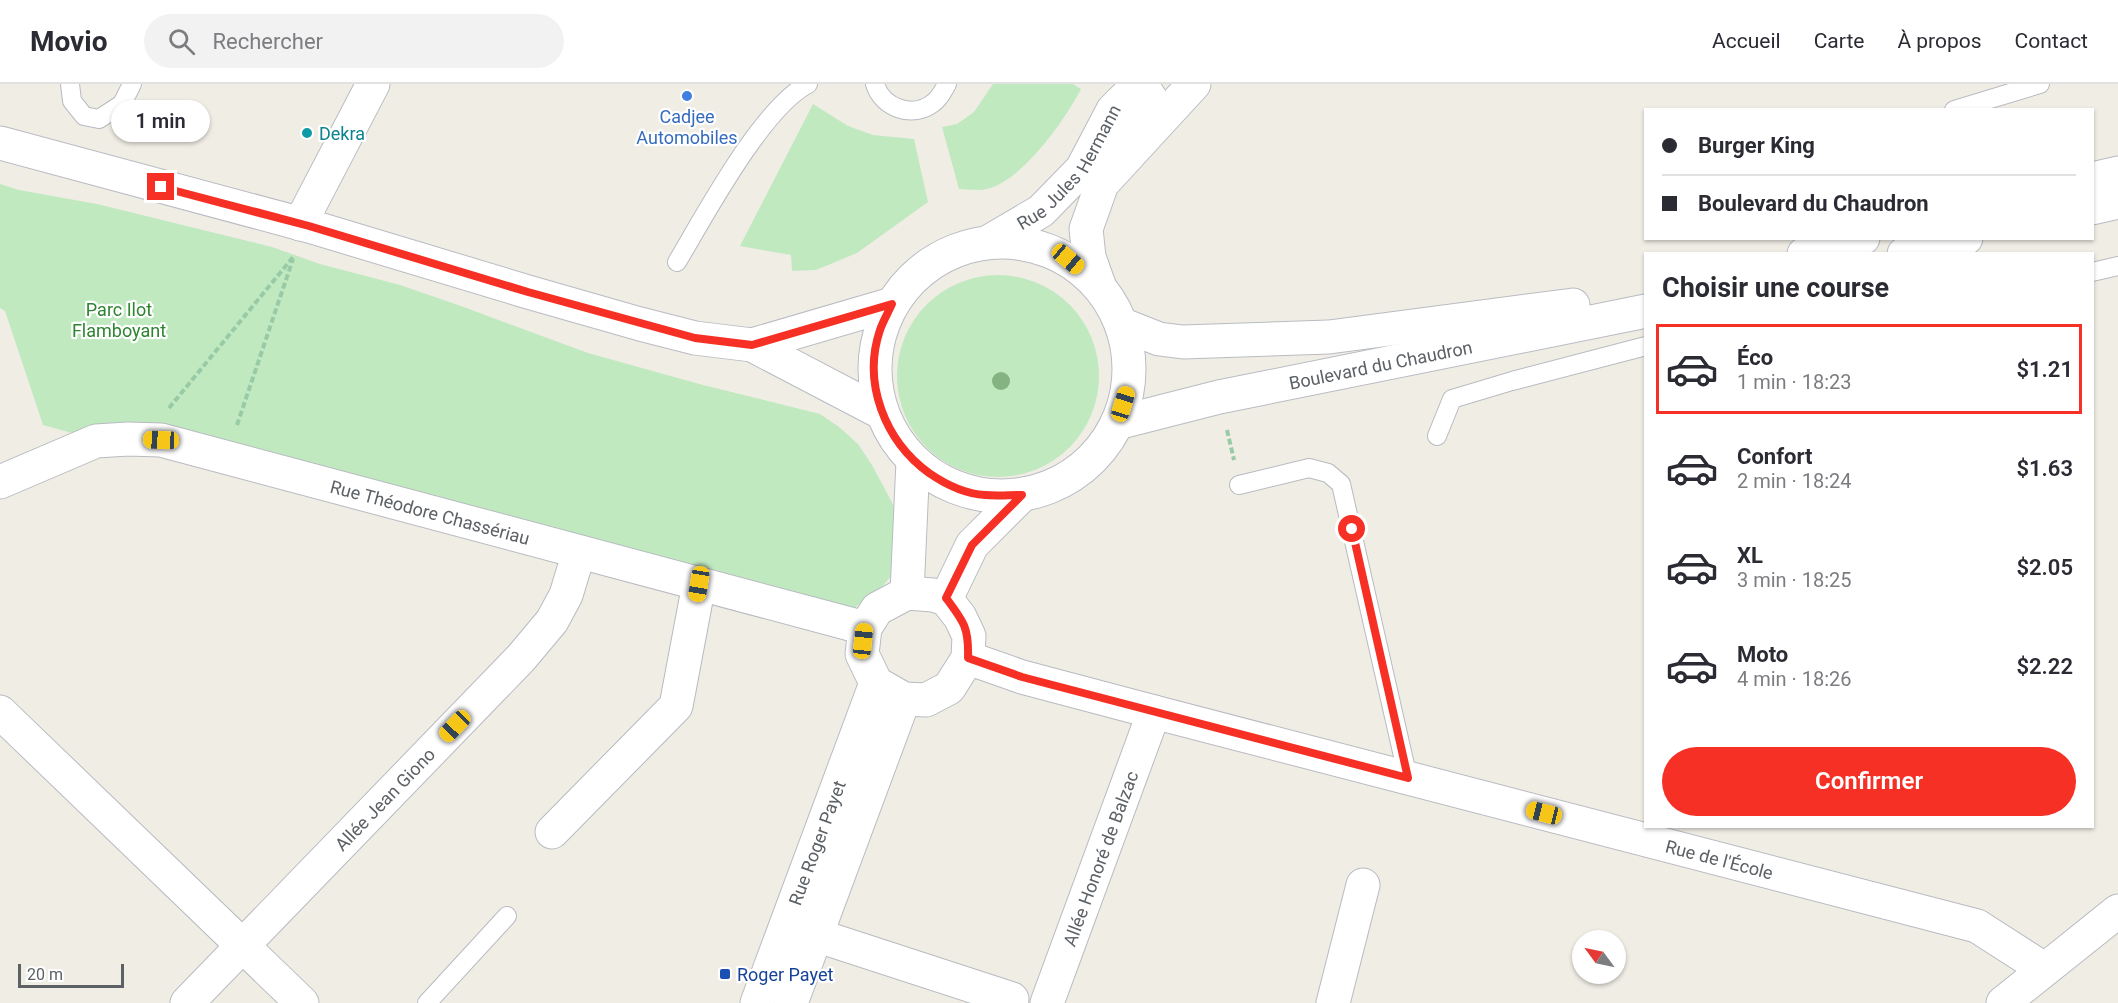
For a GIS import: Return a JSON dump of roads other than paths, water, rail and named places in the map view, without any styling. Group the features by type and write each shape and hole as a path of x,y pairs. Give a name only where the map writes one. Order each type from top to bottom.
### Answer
{"street":[{"path":"300,224 373,84"},
{"path":"1119,166 1140,119 1154,104 1140,84"},
{"name":"Rue Jules Hermann","path":"990,241 1041,211 1082,169 1113,110 1140,84"},
{"path":"1099,285 1068,259 1031,243 990,241 952,251 917,273 892,304 880,330 875,358 875,385 882,412 895,439 914,461 945,484 983,495 1022,495 1061,482 1094,457 1117,423 1129,385 1127,344 1121,324 1099,285 1089,257 1086,229 1102,184 1194,84"},
{"path":"0,143 300,224 640,324 695,338 752,345 882,412"},
{"path":"2094,179 2118,173"},
{"path":"2094,208 2118,202"},
{"path":"1811,252 1856,240"},
{"path":"1912,252 1958,240"},
{"name":"Boulevard du Chaudron","path":"1121,324 1159,339 1183,342 1329,337 1568,306 1644,290"},
{"path":"752,345 892,304"},
{"name":"Boulevard du Chaudron","path":"1117,423 1218,397 1644,310"},
{"name":"Rue Théodore Chassériau","path":"0,482 96,441 161,440 865,628"},
{"path":"907,593 914,461"},
{"path":"946,598 972,545 1022,495"},
{"name":"Allée Jean Giono","path":"187,1003 521,658 552,621 566,595 579,552"},
{"path":"552,832 676,706 699,584"},
{"path":"907,593 946,598 960,617 969,636 968,658 949,688 926,700 904,699 876,683 862,654 865,628 877,609 907,593"},
{"name":"Rue de l'École","path":"968,658 1022,677 1977,926 2044,969"},
{"name":"Rue Roger Payet","path":"756,1003 787,926 876,683"},
{"name":"Rue Roger Payet","path":"791,1003 904,699"},
{"path":"0,712 302,1003"},
{"name":"Allée Honoré de Balzac","path":"1047,1003 1154,712"},
{"path":"1334,1003 1363,885"},
{"path":"2003,1003 2118,911"},
{"path":"787,926 1012,999"}],"lane":[{"path":"70,84 72,101 84,116 99,118 122,104 132,84"},
{"path":"677,262 741,158 772,114 799,89 808,84"},
{"path":"875,84 877,91 885,101 895,108 908,111 921,110 932,104 947,84"},
{"path":"1961,108 2040,84"},
{"path":"2094,272 2118,266"},
{"path":"1437,436 1452,399 1644,347"},
{"path":"1239,485 1309,468 1328,473 1341,484 1408,778"},
{"path":"427,1003 507,916"}],"place":[{"name":"Cadjee Automobiles","path":"687,96"},
{"name":"Dekra","path":"307,133"},
{"name":"Roger Payet","path":"725,974"}],"park label":[{"name":"Parc Ilot Flamboyant","path":"119,319"}]}
